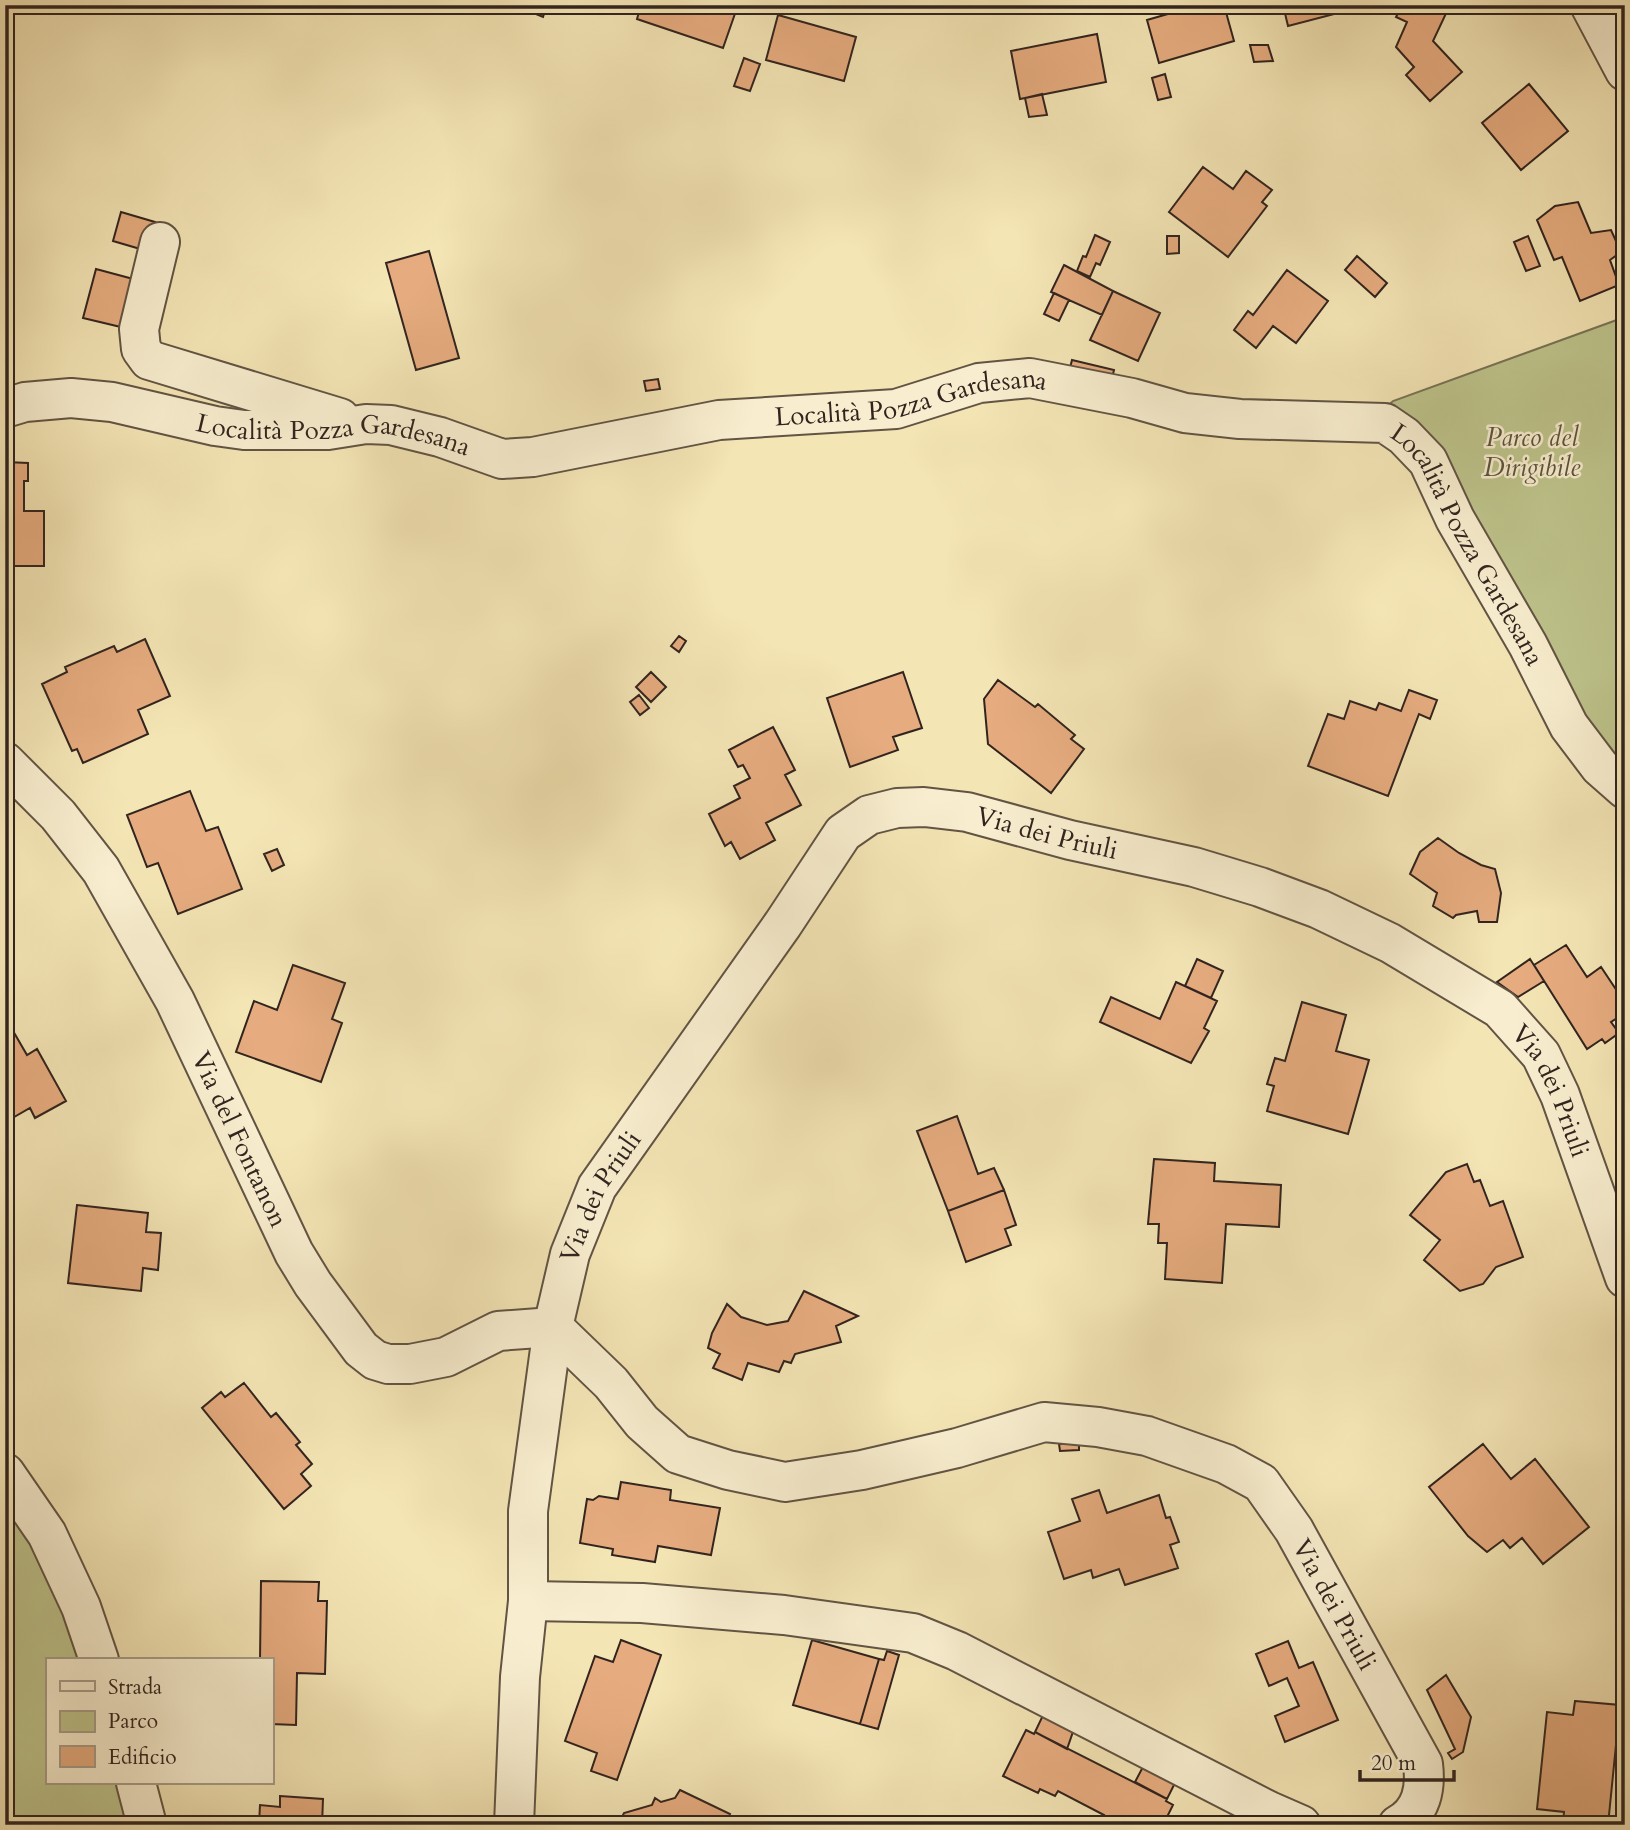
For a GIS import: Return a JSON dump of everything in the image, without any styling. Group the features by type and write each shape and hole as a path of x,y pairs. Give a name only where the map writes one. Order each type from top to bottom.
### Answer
{"street":[{"path":"1590,5 1625,71"},
{"path":"160,242 139,329 141,349 149,360 314,411 366,424"},
{"name":"Località Pozza Gardesana","path":"5,408 24,402 71,398 112,402 215,426 244,430 328,430 366,424 391,425 440,437 502,459 534,457 719,420 896,409 979,383 1030,378 1132,398 1185,413 1240,419 1385,423 1404,436 1428,461 1455,519 1528,645 1569,726 1600,767 1625,789"},
{"name":"Via del Fontanon","path":"5,762 58,815 101,870 175,1000 294,1253 313,1284 361,1349 375,1360 388,1364 410,1364 446,1357 498,1331 553,1327"},
{"name":"Via dei Priuli","path":"513,1825 520,1676 528,1601 528,1511 553,1327 569,1254 597,1187 783,924 843,833 869,815 897,808 924,807 967,812 1070,840 1194,867 1260,887 1319,909 1390,943 1500,1009 1541,1055 1560,1095 1625,1278"},
{"name":"Via dei Priuli","path":"553,1327 611,1383 642,1422 678,1454 728,1470 785,1482 862,1470 957,1448 1044,1422 1098,1427 1147,1436 1226,1464 1261,1483 1294,1530 1423,1764 1426,1783 1416,1810 1398,1825"},
{"path":"5,1473 47,1534 81,1607 98,1658"},
{"path":"528,1601 642,1602 784,1615 913,1633 957,1651 1301,1825"},
{"path":"136,1784 147,1825"}],"green space":[{"name":"Parco del Dirigibile","path":"1625,317 1625,782 1383,410 1393,401"},
{"path":"5,1479 96,1658 46,1658 46,1784 133,1784 140,1825 5,1825"}],"building":[{"path":"514,5 547,5 543,17"},
{"path":"641,5 738,5 723,48 637,19"},
{"path":"1199,5 1224,5 1234,41 1159,63 1147,20"},
{"path":"1283,5 1365,5 1365,6 1288,26"},
{"path":"1402,5 1450,5 1433,41 1462,72 1430,101 1406,75 1414,67 1396,47 1407,22 1396,17"},
{"path":"778,15 856,37 844,81 766,60"},
{"path":"1097,34 1106,82 1020,99 1011,51"},
{"path":"1250,45 1268,45 1273,61 1254,62"},
{"path":"744,58 760,64 750,91 734,86"},
{"path":"1165,74 1171,97 1158,100 1152,78"},
{"path":"1529,84 1568,131 1521,170 1482,123"},
{"path":"1042,94 1047,115 1029,117 1025,98"},
{"path":"1203,167 1233,189 1246,171 1272,190 1262,202 1267,206 1228,257 1169,212"},
{"path":"1578,202 1591,233 1611,230 1621,252 1610,260 1619,285 1580,301 1562,257 1554,260 1537,220 1555,206"},
{"path":"121,212 155,222 147,251 113,241"},
{"path":"1095,235 1110,242 1100,265 1096,263 1090,277 1077,271"},
{"path":"1167,236 1179,236 1179,253 1167,254"},
{"path":"1528,236 1540,266 1526,271 1514,242"},
{"path":"429,251 459,358 416,370 386,263"},
{"path":"1357,256 1387,283 1375,297 1345,270"},
{"path":"1064,265 1113,291 1102,315 1051,292"},
{"path":"96,269 137,280 125,328 83,318"},
{"path":"1287,270 1328,301 1296,343 1273,326 1256,348 1234,330 1248,311 1253,315"},
{"path":"1113,291 1160,313 1138,361 1090,340"},
{"path":"1054,293 1069,300 1059,321 1044,314"},
{"path":"1072,360 1114,370 1109,391 1067,380"},
{"path":"658,379 660,389 646,391 644,381"},
{"path":"5,462 28,463 28,481 24,481 24,511 44,511 44,566 5,566"},
{"path":"679,636 686,641 679,652 671,646"},
{"path":"145,639 170,696 138,710 148,734 83,763 77,749 72,751 42,684 67,672 65,667 114,646 117,652"},
{"path":"651,672 666,687 651,702 636,687"},
{"path":"903,672 922,728 893,737 898,750 850,767 827,698"},
{"path":"998,680 1035,707 1038,704 1075,735 1071,739 1084,749 1051,793 988,744 984,699"},
{"path":"1409,690 1437,700 1430,719 1419,714 1388,796 1308,766 1328,714 1344,719 1350,701 1376,710 1379,703 1401,711"},
{"path":"639,695 649,708 640,715 630,702"},
{"path":"773,727 795,770 785,775 801,805 766,823 775,840 740,859 731,842 725,846 709,814 740,798 734,786 750,778 743,765 738,767 729,750"},
{"path":"190,791 206,831 218,827 242,889 178,914 158,863 147,867 127,815"},
{"path":"1438,838 1481,865 1495,869 1501,893 1497,922 1479,922 1477,911 1453,918 1433,906 1437,893 1410,874 1420,852"},
{"path":"277,849 284,865 272,871 264,854"},
{"path":"1566,945 1587,977 1601,967 1625,1003 1625,1013 1611,1022 1619,1033 1605,1043 1602,1039 1587,1049 1534,965"},
{"path":"1197,959 1223,971 1211,998 1185,986"},
{"path":"1530,959 1544,981 1518,997 1497,982"},
{"path":"293,965 345,983 332,1019 342,1023 321,1082 236,1052 254,1001 277,1010"},
{"path":"1176,982 1217,1001 1204,1028 1209,1031 1191,1063 1100,1022 1111,997 1160,1019"},
{"path":"1302,1002 1346,1015 1336,1051 1369,1060 1348,1134 1267,1111 1274,1086 1267,1084 1275,1058 1285,1061"},
{"path":"5,1017 27,1055 37,1049 66,1101 35,1118 30,1108 9,1120 5,1113"},
{"path":"957,1116 978,1174 994,1168 1004,1190 948,1211 917,1131"},
{"path":"1154,1159 1215,1163 1214,1181 1281,1185 1279,1227 1226,1224 1222,1283 1165,1279 1167,1243 1158,1243 1159,1224 1148,1224"},
{"path":"1467,1164 1474,1182 1480,1180 1490,1206 1503,1201 1523,1257 1496,1267 1483,1284 1460,1291 1424,1260 1440,1240 1410,1215 1446,1172"},
{"path":"1004,1190 1016,1225 1005,1229 1011,1245 966,1262 948,1211"},
{"path":"77,1205 148,1213 146,1232 161,1233 158,1270 143,1268 141,1291 68,1283"},
{"path":"804,1291 858,1316 836,1326 841,1342 795,1354 791,1363 784,1361 779,1372 748,1363 742,1380 713,1368 720,1354 708,1348 712,1333 727,1304 741,1317 767,1325 788,1321"},
{"path":"244,1383 271,1417 276,1413 300,1442 296,1445 312,1464 301,1474 311,1486 284,1509 202,1408 221,1392 225,1397"},
{"path":"1079,1443 1079,1450 1060,1451 1059,1444"},
{"path":"1483,1444 1511,1479 1535,1459 1589,1527 1543,1564 1522,1538 1510,1548 1503,1540 1487,1552 1468,1536 1429,1487"},
{"path":"621,1482 671,1490 670,1500 720,1508 711,1555 658,1546 655,1562 612,1555 613,1549 580,1543 587,1499 593,1500 599,1496 618,1499"},
{"path":"1099,1490 1107,1513 1159,1495 1166,1518 1170,1517 1179,1542 1170,1545 1178,1568 1125,1585 1119,1569 1093,1578 1091,1570 1064,1579 1048,1532 1080,1521 1072,1499"},
{"path":"261,1581 319,1582 318,1601 327,1601 325,1674 297,1673 296,1725 273,1724 273,1658 260,1658"},
{"path":"621,1640 661,1655 617,1780 591,1771 597,1753 565,1741 595,1656 613,1662"},
{"path":"812,1640 879,1659 860,1724 793,1705"},
{"path":"1288,1641 1299,1668 1313,1662 1338,1720 1285,1742 1275,1716 1299,1706 1287,1678 1269,1686 1256,1654"},
{"path":"887,1651 899,1655 878,1729 860,1724 879,1659 884,1660"},
{"path":"1446,1675 1471,1717 1463,1752 1452,1759 1448,1753 1455,1749 1427,1690"},
{"path":"1575,1701 1620,1705 1608,1825 1563,1825 1564,1812 1537,1809 1547,1712 1573,1715"},
{"path":"1045,1711 1075,1726 1067,1749 1035,1732"},
{"path":"1026,1730 1034,1734 1035,1732 1167,1799 1166,1801 1173,1805 1163,1825 1099,1825 1104,1815 1058,1791 1055,1796 1040,1789 1038,1793 1003,1776"},
{"path":"1145,1763 1177,1779 1167,1799 1135,1782"},
{"path":"680,1790 730,1814 725,1825 618,1825 624,1813 652,1805 655,1798 661,1802 675,1798"},
{"path":"280,1796 323,1799 322,1825 259,1825 260,1805 280,1807"}]}
